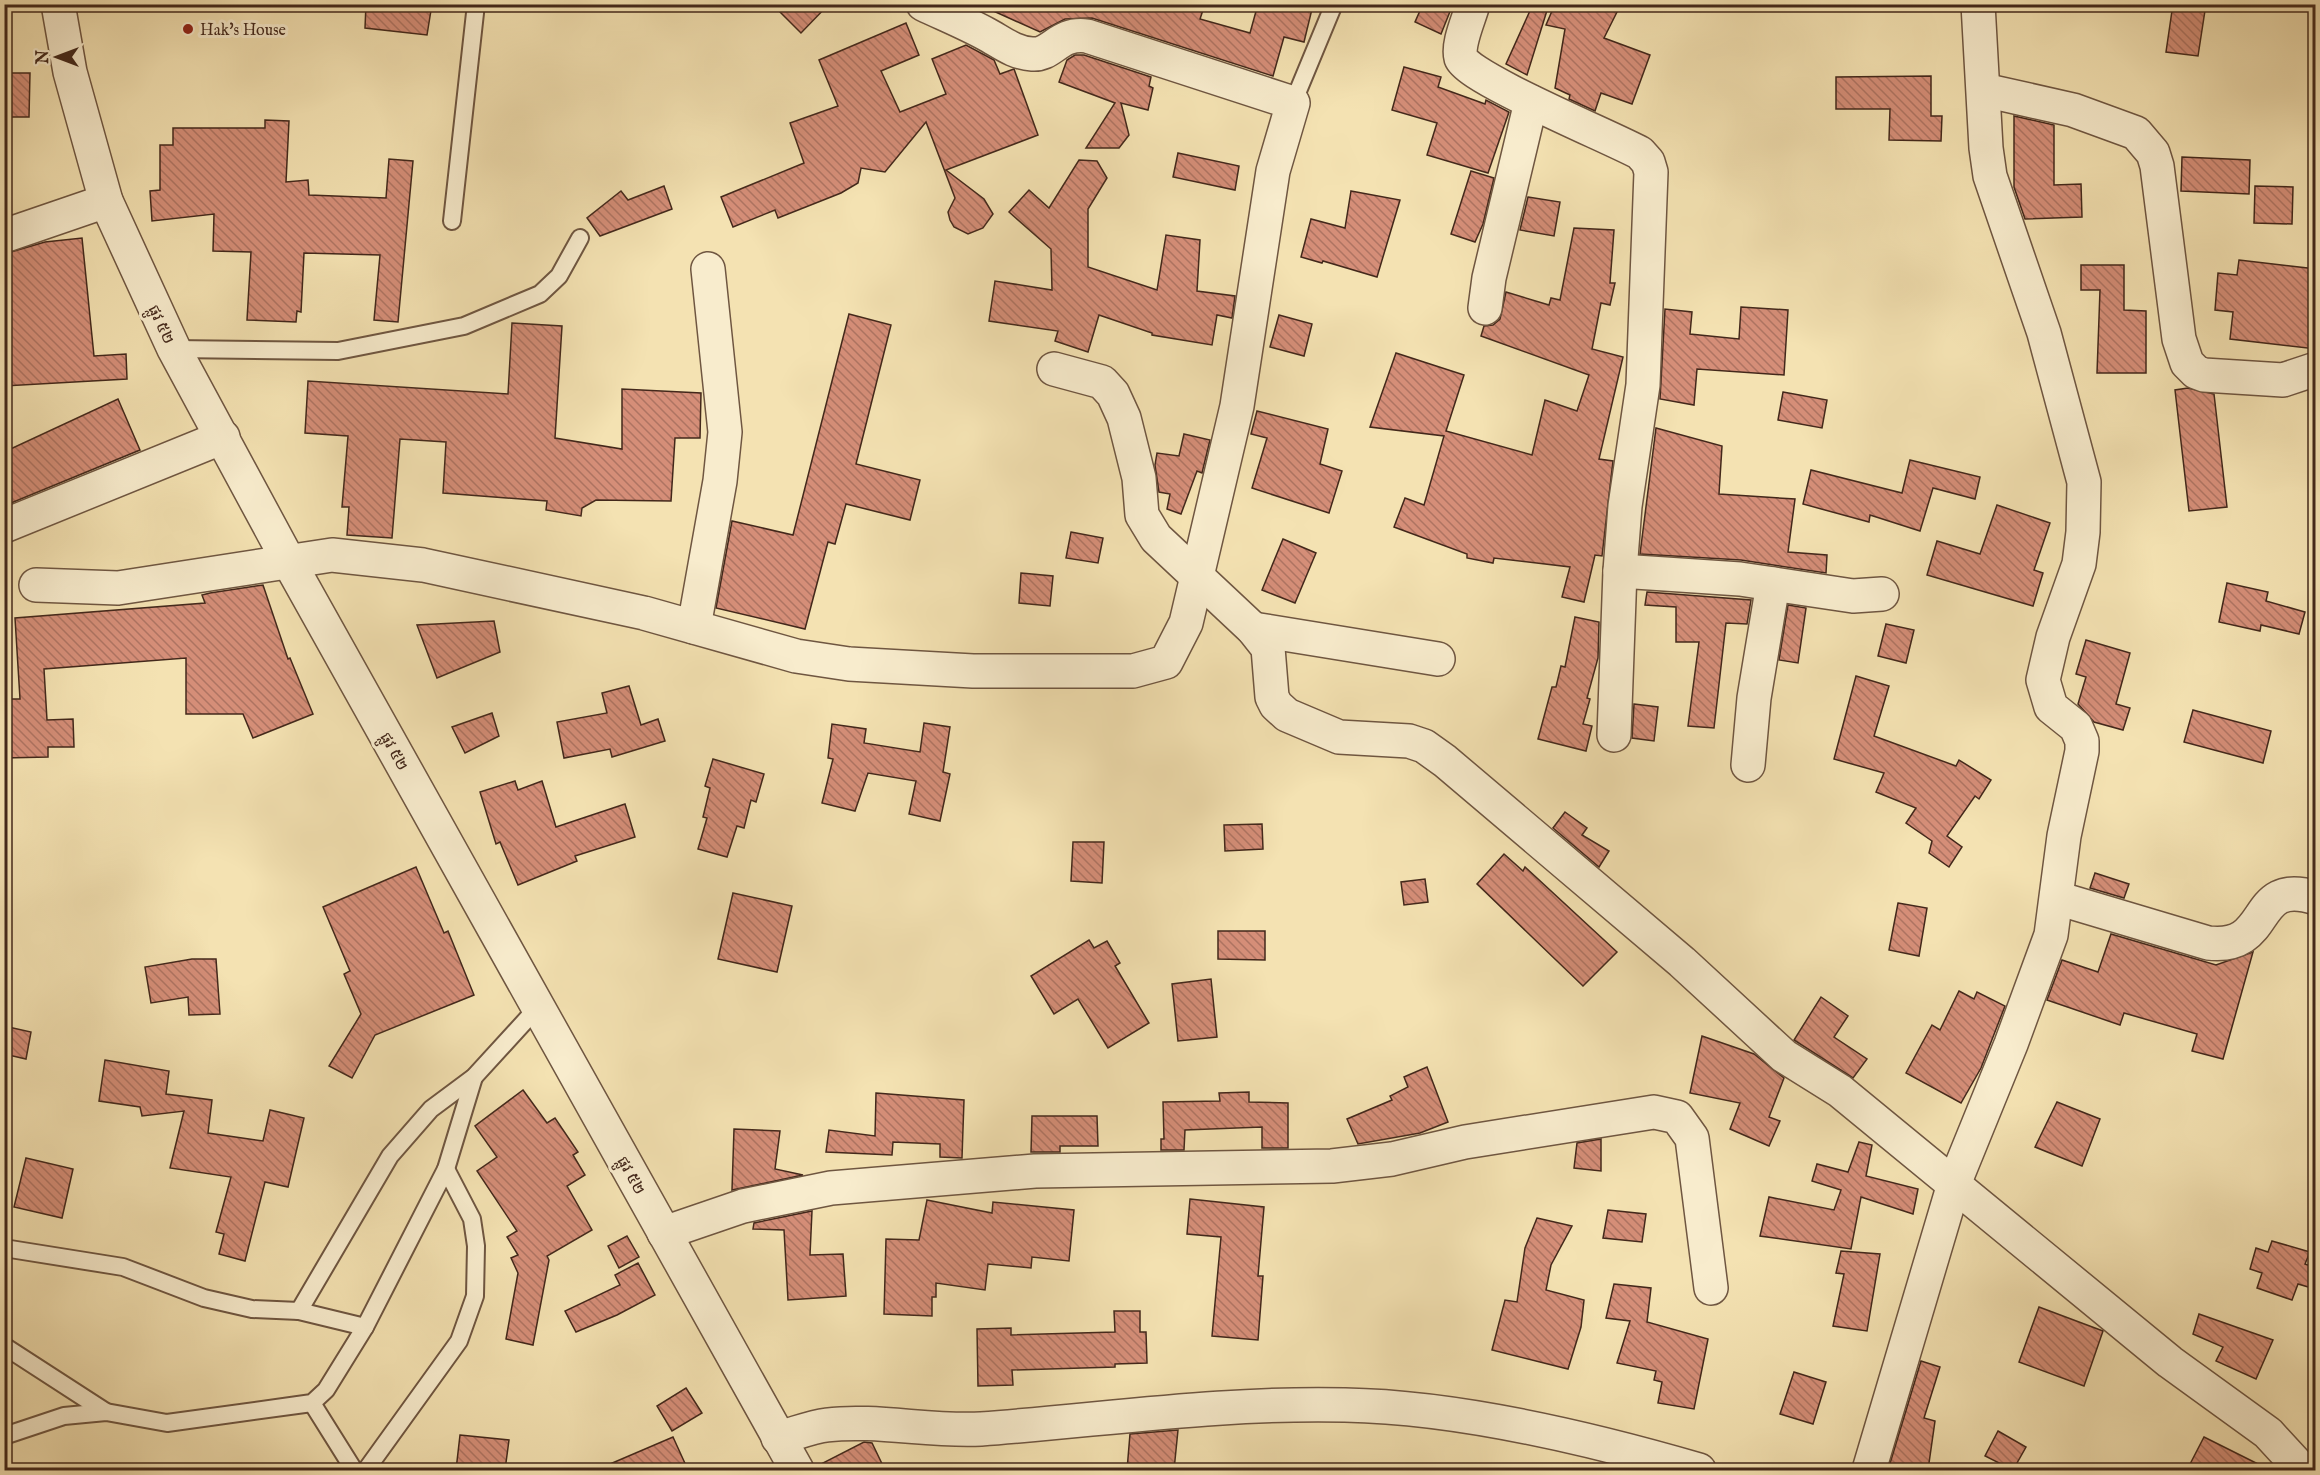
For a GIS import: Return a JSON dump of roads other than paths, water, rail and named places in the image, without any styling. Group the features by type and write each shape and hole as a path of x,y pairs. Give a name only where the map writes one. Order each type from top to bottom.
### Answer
{"street":[{"name":"ផ្លូវ ៥២","path":"58,4 70,72 106,201 174,349 289,562 797,1470"},
{"path":"36,585 118,588 332,555 423,565 644,613 796,656 849,664 973,671 1133,671 1166,662 1186,623 1237,406 1273,171 1293,103 1087,36 1075,34 1034,55 1013,50 987,34 923,4"},
{"path":"1473,4 1461,47 1461,60 1466,66 1531,102 1640,153 1648,162 1651,172 1642,403 1629,471 1620,571 1614,735"},
{"path":"1869,1470 1954,1184 2015,1033 2051,934 2064,836 2081,761 2082,741 2076,727 2051,707 2043,680 2053,638 2079,564 2083,532 2084,482 2043,333 1990,176 1986,148 1978,4"},
{"path":"1984,90 2073,110 2136,133 2148,146 2157,166 2179,339 2187,363 2196,372 2234,378 2283,380 2316,369"},
{"path":"1485,309 1489,278 1531,102"},
{"path":"4,236 106,201"},
{"path":"694,627 720,481 725,432 708,269"},
{"path":"1054,369 1102,382 1113,394 1124,418 1139,478 1142,515 1156,538 1197,579 1253,629 1268,648 1272,697 1276,705 1287,715 1340,737 1409,741 1424,746 1471,781 1682,962 1784,1056 1840,1091 2170,1362 2268,1433 2302,1470"},
{"path":"4,526 223,437"},
{"path":"1620,571 1773,584 1853,596 1882,594"},
{"path":"1748,765 1754,698 1773,584"},
{"path":"1253,629 1438,659"},
{"path":"2057,898 2208,943 2223,945 2234,943 2248,935 2276,897 2296,894 2316,898"},
{"path":"664,1233 743,1206 831,1188 1035,1172 1332,1166 1392,1159 1465,1142 1654,1112 1677,1117 1692,1138 1711,1288"},
{"path":"778,1438 828,1425 947,1431 1190,1409 1346,1405 1429,1411 1507,1424 1600,1458 1698,1470"}],"lane":[{"path":"453,221 476,4"},
{"path":"1293,103 1334,4"},
{"path":"174,349 338,351 464,326 540,294 559,276 580,238"},
{"path":"299,1311 390,1156 431,1109 474,1077 538,1007"},
{"path":"4,1436 64,1416 106,1412 167,1423 312,1403 326,1390 365,1327 446,1169 474,1077"},
{"path":"366,1470 459,1341 475,1296 476,1246 472,1219 446,1169"},
{"path":"4,1248 123,1267 204,1298 252,1309 299,1311 365,1327"},
{"path":"4,1346 106,1412"},
{"path":"312,1403 354,1470"}],"place":[{"name":"Hak's House","path":"188,29"}]}
